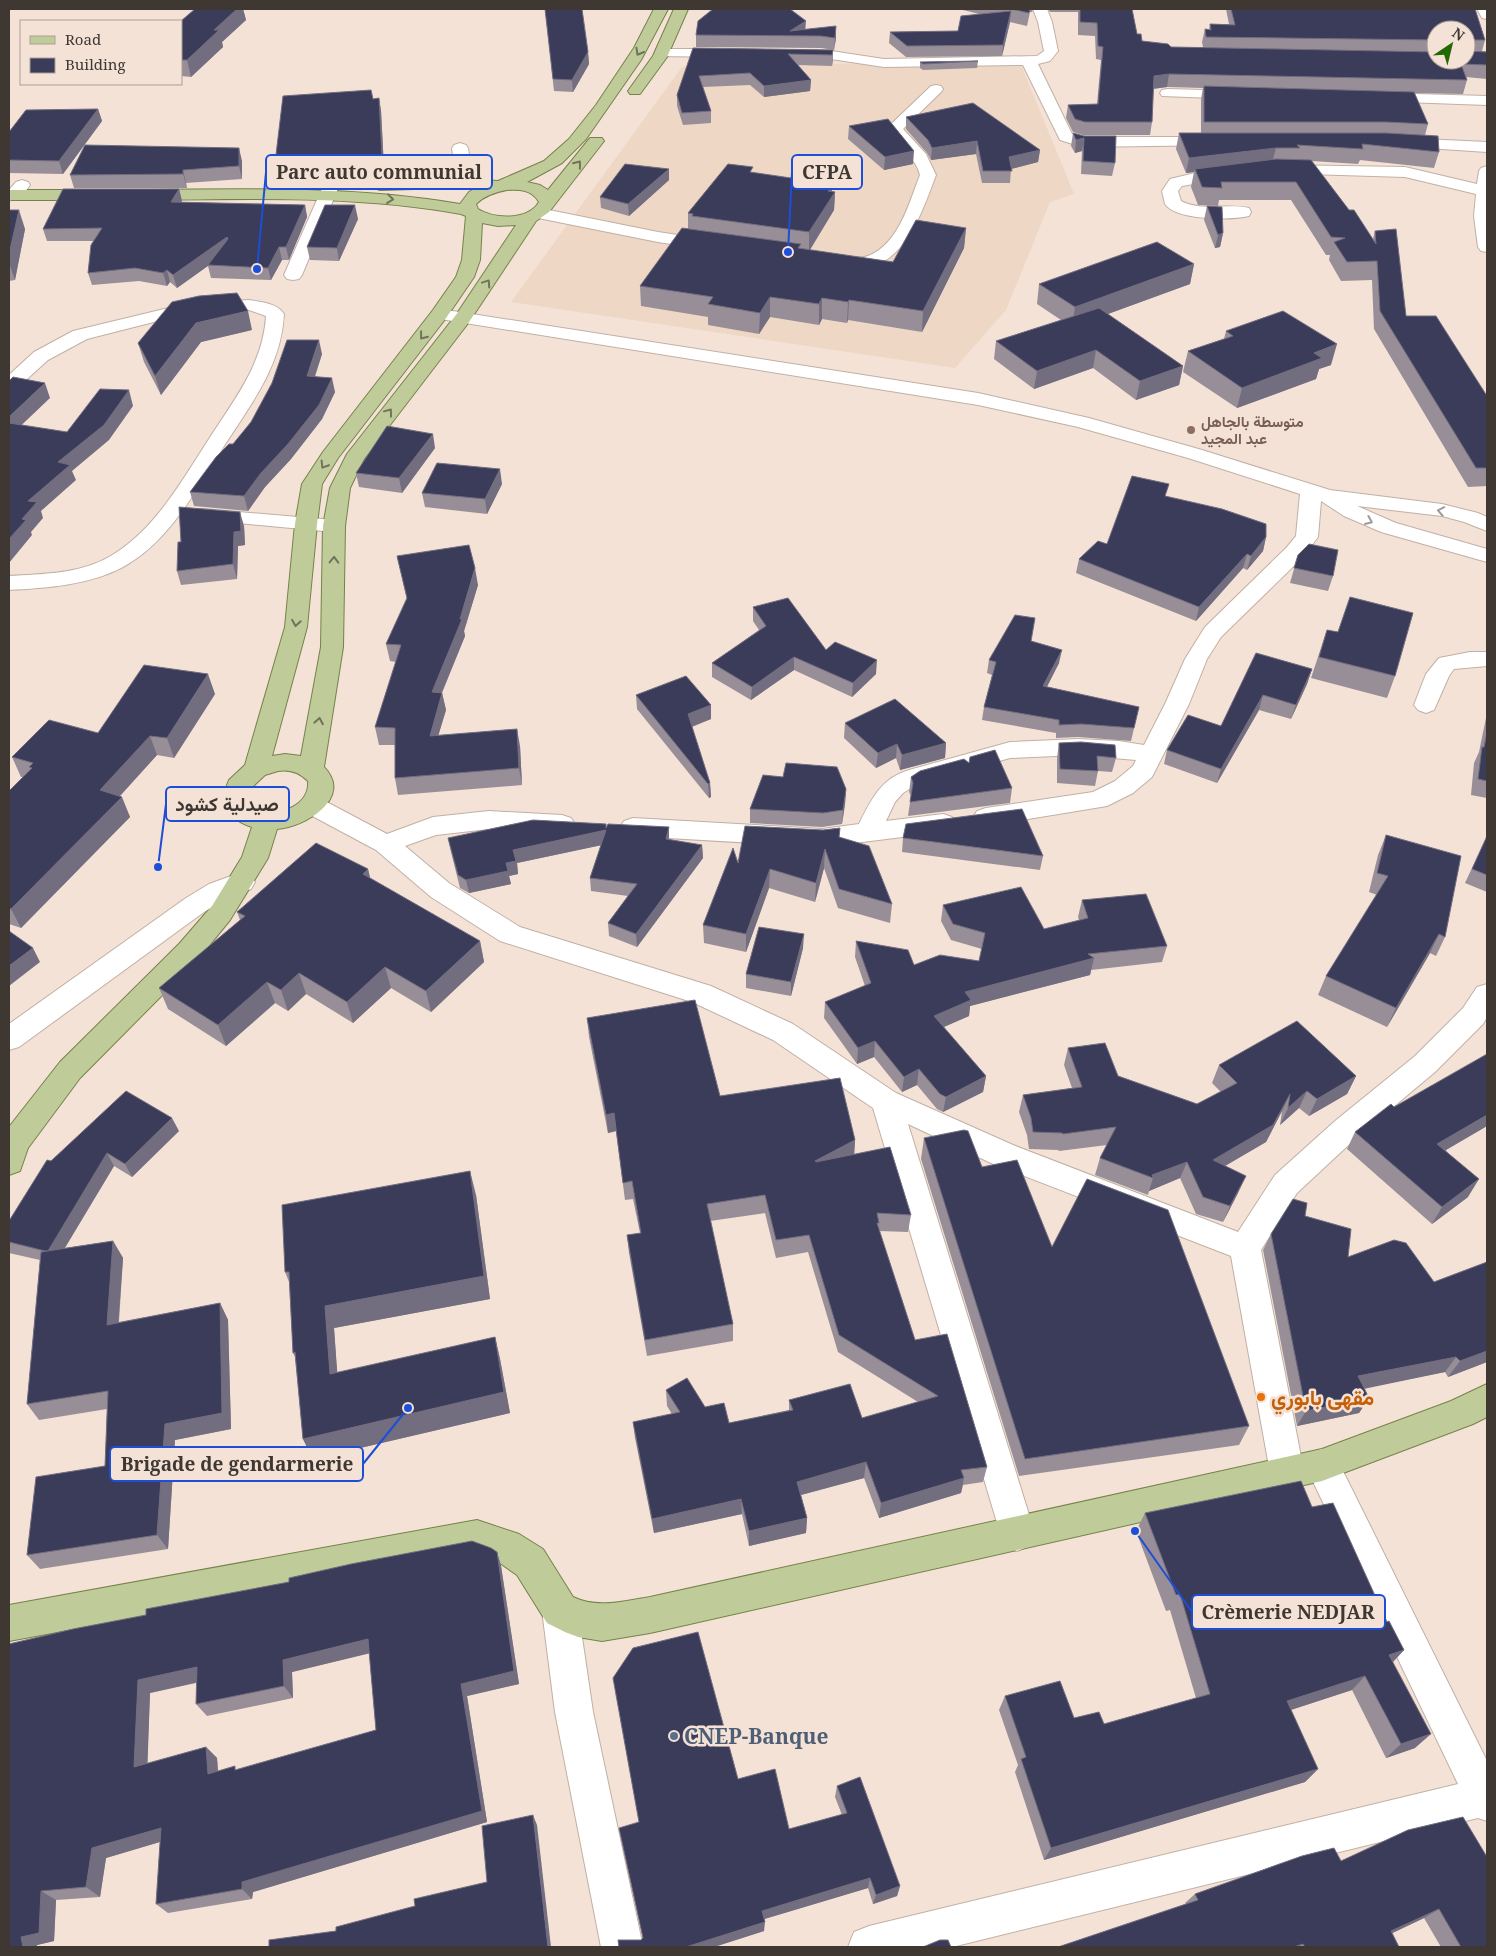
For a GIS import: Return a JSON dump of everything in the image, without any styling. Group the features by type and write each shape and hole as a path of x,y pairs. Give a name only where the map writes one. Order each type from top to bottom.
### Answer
{"main road":[{"path":"256,769 296,627 306,524 312,484 330,456 440,314 469,268 472,252 472,213 468,203 475,194 502,186 546,166 565,152 590,124 631,67 652,30 661,9"},
{"path":"628,100 662,53 681,9"},
{"path":"311,769 332,648 334,526 340,488 354,458 464,318 539,211 606,129"},
{"path":"131,190 329,190 465,183 531,188 543,194 539,211"},
{"path":"12,191 111,190"},
{"path":"329,190 413,202 472,213 482,218 500,221 539,211"},
{"path":"286,762 300,764 311,769 318,775 321,785 319,795 312,805 296,815 282,820 267,821 245,814 237,807 235,797 237,787 244,777 256,769 286,762"},
{"path":"11,1149 70,1070 189,951 221,913 242,882 255,858 267,821"},
{"path":"9,1623 477,1536 506,1546 530,1562 560,1610 578,1619 602,1623 640,1617 1322,1465 1461,1413 1487,1400"}],"street":[{"path":"783,54 831,55 884,63 1029,61 1046,58 1051,51 1046,22 1040,9"},
{"path":"1484,9 1487,16"},
{"path":"662,53 743,53"},
{"path":"1029,61 1066,137 1072,140 1227,142"},
{"path":"825,261 845,264 872,261 883,257 905,233 928,175 922,160 895,128 936,89"},
{"path":"1167,93 1254,95"},
{"path":"1371,98 1487,101"},
{"path":"1388,142 1487,148"},
{"path":"460,148 465,183"},
{"path":"1262,171 1405,172 1431,176 1484,191"},
{"path":"1487,171 1482,216 1487,247"},
{"path":"1243,173 1176,182 1170,191 1173,204 1184,210 1204,213 1243,212"},
{"path":"293,276 329,190"},
{"path":"539,211 658,237 727,247"},
{"path":"9,385 41,356 80,335 185,309 249,305 264,308 275,314 275,328 253,388 169,512 149,538 118,561 97,571 69,579 9,582"},
{"path":"440,314 978,399 1092,425 1195,454 1319,494 1442,510 1471,517 1487,525"},
{"path":"1319,494 1367,521 1487,556"},
{"path":"614,826 822,838 1069,806 1098,800 1124,787 1143,771 1177,704 1196,658 1213,632 1295,552 1307,537 1319,494"},
{"path":"169,512 334,526"},
{"path":"1426,706 1438,674 1447,663 1470,659 1487,659"},
{"path":"867,833 885,798 894,787 909,778 1010,750 1078,747 1119,749 1151,754"},
{"path":"312,805 385,844 440,890 510,934 700,994 783,1032 886,1101 1002,1154 1245,1248"},
{"path":"385,844 433,826 489,820 585,825"},
{"path":"9,1039 196,905 218,891 242,882"},
{"path":"1287,1472 1245,1248 1261,1220 1286,1184 1345,1130 1425,1064 1472,1016 1487,995"},
{"path":"886,1101 1017,1534"},
{"path":"869,1947 1486,1798 1322,1465"},
{"path":"560,1610 574,1712 622,1947"}],"shaded area":[{"path":"1019,60 1074,194 1050,202 1006,310 955,368 511,302 682,67"}],"building":[{"path":"195,9 237,9 214,30 219,30 187,60 182,60 182,20"},
{"path":"545,9 582,9 588,52 572,80 553,79"},
{"path":"713,9 790,9 806,21 790,31 836,26 835,38 821,36 696,35 698,21"},
{"path":"1011,9 1030,9 1029,13"},
{"path":"1080,9 1132,9 1137,34 1141,34 1142,41 1168,44 1171,47 1426,52 1426,70 1463,70 1467,80 1169,74 1154,76 1152,122 1085,122 1075,119 1068,105 1098,104 1103,47 1098,46 1097,23 1080,22"},
{"path":"1231,9 1475,9 1485,40 1476,40 1476,20 1426,20 1426,40 1206,37 1205,29 1211,30 1210,24 1235,25"},
{"path":"1011,11 1003,45 907,46 890,32 958,31 961,16"},
{"path":"693,48 833,50 832,55 788,54 811,80 764,86 750,73 699,76 711,111 682,113 677,95"},
{"path":"1476,51 1487,52 1487,65 1476,65"},
{"path":"978,61 923,64 920,62"},
{"path":"1204,86 1414,92 1428,124 1386,122 1204,122"},
{"path":"371,90 373,99 379,98 382,156 275,163 283,96"},
{"path":"973,103 1040,150 1009,157 1012,171 983,171 977,141 932,148 928,140 906,117"},
{"path":"98,109 59,161 9,160 9,132 26,110"},
{"path":"888,119 914,151 885,157 849,126"},
{"path":"1073,133 1084,136 1116,136 1115,163 1083,161 1084,138 1076,140"},
{"path":"1179,133 1386,133 1438,136 1439,152 1362,144 1363,149 1297,145 1300,148 1276,148 1189,158"},
{"path":"85,145 239,148 239,166 183,170 183,174 70,175"},
{"path":"1276,159 1311,160 1349,210 1354,210 1376,244 1375,231 1396,229 1406,316 1436,316 1487,396 1487,468 1476,468 1380,311 1377,261 1347,262 1334,242 1345,238 1331,237 1296,182 1221,182 1222,188 1202,187 1195,169"},
{"path":"625,164 669,169 628,204 600,197"},
{"path":"728,164 753,167 750,172 832,184 828,191 835,192 809,232 692,216 693,214 688,213"},
{"path":"63,189 179,189 171,202 305,205 286,247 279,247 268,268 208,265 228,239 227,237 173,275 167,270 163,273 135,268 88,273 91,245 102,228 43,229"},
{"path":"325,205 355,205 337,248 307,247"},
{"path":"1207,206 1222,207 1223,233 1218,235"},
{"path":"9,210 19,210 9,254"},
{"path":"916,220 966,228 923,311 849,300 848,302 822,298 819,304 770,297 760,313 708,304 713,297 640,286 682,228 801,244 798,248 893,262"},
{"path":"1157,242 1194,264 1075,307 1039,284"},
{"path":"237,293 248,311 196,323 155,376 138,343 172,302 199,296"},
{"path":"1099,308 1183,366 1140,381 1096,350 1037,371 996,341"},
{"path":"1283,311 1337,344 1314,353 1322,358 1242,388 1188,351 1233,336 1226,331"},
{"path":"287,340 319,340 307,376 332,378 319,405 288,444 261,473 244,496 190,492 216,457 229,444 233,444 251,422 272,383"},
{"path":"13,377 45,383 9,417 9,381"},
{"path":"100,389 129,390 104,425 58,462 70,465 28,501 37,502 22,519 26,520 9,539 9,423 67,432"},
{"path":"387,426 433,434 399,478 356,473"},
{"path":"437,463 500,469 485,499 422,493"},
{"path":"1132,476 1169,484 1165,496 1222,509 1266,524 1266,537 1251,556 1247,554 1199,607 1079,559 1098,541 1107,544"},
{"path":"179,507 240,512 241,531 234,532 233,564 177,571 178,542 181,542"},
{"path":"1309,544 1338,550 1333,576 1294,568 1298,555"},
{"path":"469,545 475,568 460,619 462,619 432,692 442,693 430,736 517,729 519,768 395,778 395,728 375,727 401,645 386,644 407,598 397,556"},
{"path":"1350,597 1413,613 1395,676 1319,657 1327,630 1338,632"},
{"path":"788,598 826,650 835,642 877,660 853,683 794,657 752,687 712,663 766,626 753,607"},
{"path":"1015,615 1035,618 1031,641 1062,650 1043,686 1139,707 1134,728 1081,724 1059,725 1059,720 984,707 996,662 989,660"},
{"path":"1256,653 1312,669 1296,705 1263,695 1221,769 1167,750 1188,715 1221,726"},
{"path":"144,665 208,674 167,738 150,736 100,790 122,797 11,909 9,908 9,791 32,768 29,767 33,763 12,757 49,720 98,733"},
{"path":"686,676 711,705 688,714 710,783 708,784 636,695"},
{"path":"895,699 946,743 902,755 897,744 878,753 845,723"},
{"path":"1487,732 1487,781 1478,779 1482,747 1484,747"},
{"path":"1081,742 1115,745 1116,758 1097,756 1098,771 1060,769 1059,743"},
{"path":"995,750 1012,788 910,802 913,783 911,777 920,771 964,759 969,763 970,757"},
{"path":"786,763 837,767 846,789 843,810 823,813 750,809 763,775 783,777"},
{"path":"1022,809 1043,856 903,838 906,824"},
{"path":"533,820 606,824 606,828 608,824 669,827 666,839 702,845 636,934 608,923 637,884 590,878 606,830 513,850 516,861 506,863 508,871 466,880 458,875 448,838"},
{"path":"745,826 823,830 840,828 839,837 869,846 892,904 839,889 825,849 816,883 770,869 746,934 703,925 733,848 738,863"},
{"path":"1386,835 1461,856 1445,937 1439,934 1396,1008 1326,976 1388,876 1377,873"},
{"path":"1487,836 1487,875 1472,869"},
{"path":"316,843 368,869 363,874 480,941 426,991 385,967 347,1002 299,973 281,990 267,982 218,1025 159,988 245,916 237,912"},
{"path":"1021,887 1044,929 1088,918 1082,900 1146,894 1167,946 1088,954 1094,958 965,992 971,1000 934,1016 986,1076 946,1097 940,1094 919,1069 904,1077 875,1041 858,1048 825,1002 871,983 856,941 908,950 914,965 940,955 979,961 985,933 953,924 943,905"},
{"path":"759,927 804,934 791,982 746,974"},
{"path":"9,931 33,948 9,966"},
{"path":"695,1000 720,1096 840,1078 855,1140 815,1161 890,1147 911,1215 877,1213 879,1223 877,1223 915,1340 947,1334 987,1467 961,1470 964,1478 881,1503 866,1462 797,1482 807,1518 749,1531 741,1499 652,1519 633,1422 680,1412 666,1390 687,1378 705,1407 724,1403 729,1423 793,1410 789,1400 850,1384 862,1418 938,1396 839,1335 809,1235 776,1240 765,1195 707,1204 733,1324 645,1340 627,1235 641,1233 632,1181 623,1183 614,1113 606,1115 587,1018"},
{"path":"1297,1021 1356,1076 1317,1099 1307,1091 1288,1108 1290,1094 1273,1125 1213,1160 1246,1176 1230,1206 1203,1197 1187,1162 1152,1175 1153,1178 1100,1158 1116,1127 1063,1134 1033,1132 1031,1118 1023,1095 1082,1087 1068,1048 1105,1043 1118,1076 1197,1104 1237,1083 1219,1065"},
{"path":"1487,1054 1487,1115 1437,1144 1479,1179 1442,1207 1355,1132 1391,1104 1394,1107"},
{"path":"126,1091 172,1118 125,1164 107,1153 48,1251 9,1242 9,1221 47,1160 51,1161"},
{"path":"964,1130 968,1131 982,1167 1017,1160 1052,1247 1087,1179 1168,1210 1249,1426 1025,1459 924,1138"},
{"path":"470,1171 484,1276 325,1306 330,1374 495,1337 504,1392 303,1439 295,1352 293,1353 289,1272 285,1272 282,1205"},
{"path":"1293,1199 1307,1203 1305,1216 1351,1229 1348,1257 1394,1240 1406,1243 1434,1282 1487,1262 1487,1351 1460,1361 1456,1357 1358,1376 1369,1398 1306,1411 1271,1234"},
{"path":"113,1241 107,1325 220,1303 222,1413 165,1424 157,1535 27,1555 36,1477 105,1466 108,1391 27,1404 41,1252"},
{"path":"1301,1481 1312,1507 1333,1503 1387,1622 1389,1621 1404,1650 1389,1655 1431,1734 1401,1744 1365,1676 1287,1701 1318,1769 1051,1848 1021,1759 1026,1757 1005,1696 1060,1681 1074,1718 1099,1712 1104,1724 1210,1694 1180,1594 1176,1595 1145,1513"},
{"path":"472,1541 497,1552 514,1671 461,1684 482,1811 242,1882 242,1889 156,1904 161,1828 92,1848 86,1887 41,1891 39,1933 21,1937 23,1947 9,1947 9,1644 146,1615 146,1609 289,1582 289,1578","holes":["368,1639 376,1730 235,1770 235,1766 208,1774 206,1747 134,1767 138,1680 197,1667 196,1704 284,1686 283,1660"]},
{"path":"698,1632 738,1779 775,1769 789,1829 847,1813 837,1786 860,1777 900,1886 876,1895 870,1878 762,1911 765,1922 686,1947 619,1947 618,1940 641,1940 643,1938 619,1828 639,1822 613,1678 633,1648"},
{"path":"533,1815 548,1947 269,1947 269,1940 336,1931 336,1927 415,1906 414,1899 487,1882 482,1826"},
{"path":"1463,1817 1487,1857 1487,1947 1461,1947 1439,1909 1391,1931 1399,1947 1305,1947 1303,1944 1294,1947 1058,1947 1198,1900 1195,1894 1302,1856 1334,1848 1341,1861 1408,1830"},
{"path":"940,1940 948,1940 951,1947 923,1947"}],"place":[{"name":"CFPA","path":"788,252"},
{"name":"Parc auto communial","path":"257,269"},
{"name":"متوسطة بالجاهل عبد المجيد","path":"1191,430"},
{"name":"صيدلية كشود","path":"158,867"},
{"name":"مقهى بابوري","path":"1261,1397"},
{"name":"Brigade de gendarmerie","path":"408,1408"},
{"name":"Crèmerie NEDJAR","path":"1135,1531"},
{"name":"CNEP-Banque","path":"674,1736"}]}
